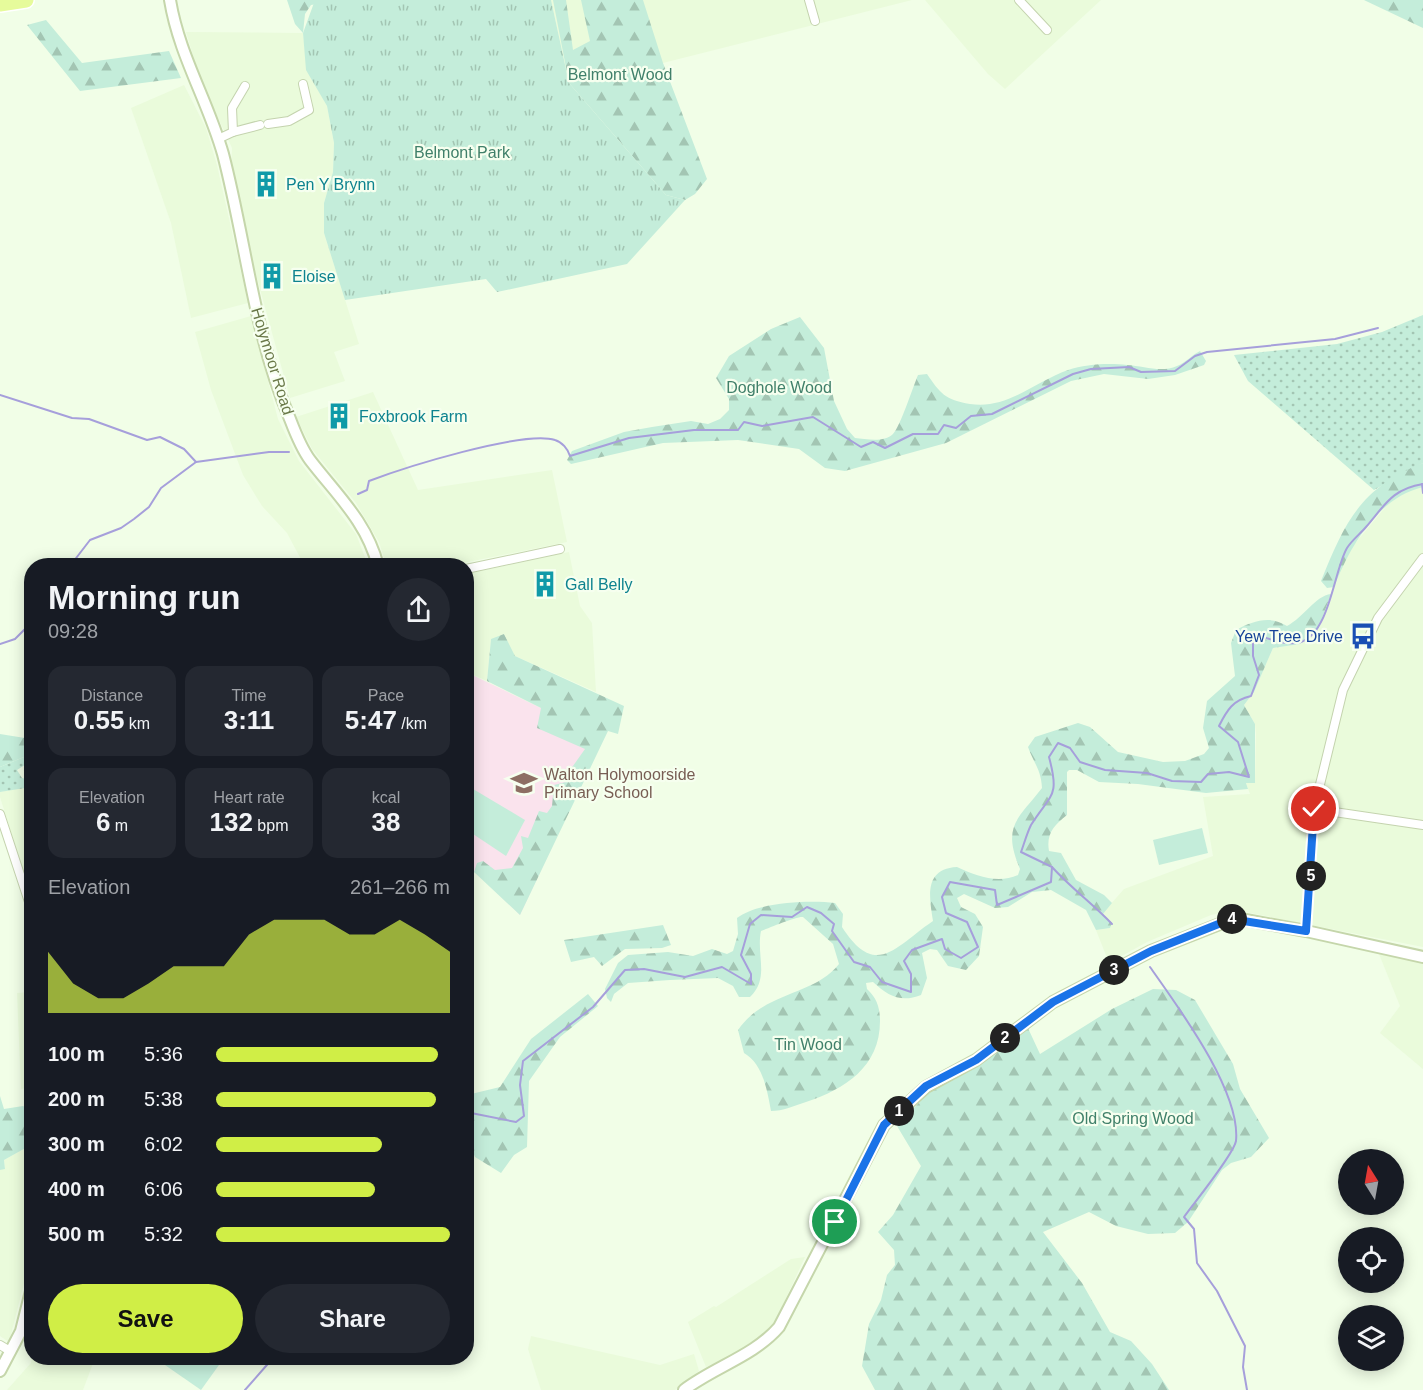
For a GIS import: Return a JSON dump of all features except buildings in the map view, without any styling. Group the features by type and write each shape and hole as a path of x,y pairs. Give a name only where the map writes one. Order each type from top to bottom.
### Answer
{"highway":[{"path":"0,4 26,0"}],"street":[{"name":"Holymoor Road","path":"170,0 174,23 191,74 218,139 251,287 272,369 288,416 308,457 360,521 376,558"},
{"path":"809,0 815,21"},
{"path":"1019,0 1047,30"},
{"path":"218,139 233,132 264,124 289,121 309,110 303,84"},
{"path":"233,132 232,108 245,86"},
{"path":"474,566 560,549"},
{"path":"1306,931 1314,809 1343,690 1378,618 1423,558"},
{"path":"1314,809 1423,825"},
{"path":"0,814 24,887"},
{"path":"684,1390 706,1374 767,1340 779,1327 884,1125 926,1086 976,1060 1053,1002 1151,951 1235,918 1423,957"},
{"path":"0,1371 21,1331 24,1319"},
{"path":"0,1345 10,1351"}],"shaded area":[{"path":"551,0 912,0 663,63 569,83"},
{"path":"925,0 1101,0 1005,89 988,74"},
{"path":"186,32 303,33 307,70 327,106 334,143 333,172 324,203 324,233 359,344 334,352 345,381 290,398 245,235 231,168 232,148 200,79"},
{"path":"184,85 206,128 217,165 248,303 191,318 171,223 131,108"},
{"path":"251,316 278,419 299,461 356,534 365,558 300,558 287,533 262,506 243,475 211,390 195,332"},
{"path":"373,392 418,490 552,470 567,542 474,561 474,558 384,558 379,542 356,503 312,449 296,417"},
{"path":"1423,487 1423,947 1235,910 1211,915 1147,942 1109,963 1096,930 1110,928 1102,914 1124,889 1213,856 1203,797 1250,794 1246,783 1255,783 1256,734 1255,724 1244,705 1254,692 1273,648 1300,644 1317,632 1347,553 1388,504 1408,491"},
{"path":"569,552 580,606 592,623 596,692 515,656 491,639 487,681 474,675 474,572"},
{"name":"Walton Holymoorside Primary School","path":"474,676 541,708 596,753 520,915 474,871"},
{"path":"24,787 24,873 0,797 0,792"},
{"path":"1379,954 1423,963 1423,1069 1380,1033 1400,1006"},
{"path":"24,992 24,1088 21,1089 17,993"},
{"path":"24,1149 24,1283 9,1342 0,1336 0,1170 5,1168 4,1160"},
{"path":"805,1257 771,1331 751,1346 706,1367 688,1322 714,1306 716,1307 791,1259"},
{"path":"531,1336 660,1365 694,1354 699,1371 675,1390 541,1390 528,1349"},
{"path":"29,1365 92,1365 83,1390 7,1390"}],"green space":[{"path":"287,0 342,0 311,5 305,14 303,33 295,24"},
{"name":"Belmont Park","path":"315,0 551,0 569,83 666,195 685,200 627,264 497,292 486,279 345,300 324,233 324,203 333,172 334,143 327,106 306,70 303,33"},
{"name":"Belmont Wood","path":"553,0 566,0 573,50 590,41 581,0 643,0 663,63 707,179 695,194 685,200 666,195 569,83"},
{"path":"1364,0 1423,0 1423,28 1366,1"},
{"path":"46,20 82,63 169,51 181,78 80,91 27,25"},
{"path":"1423,315 1423,463 1374,490 1248,381 1234,355 1337,344 1382,332"},
{"name":"Doghole Wood","path":"800,317 824,348 834,401 847,429 855,438 864,439 885,439 893,434 918,375 927,374 940,391 949,398 984,405 1009,399 1056,375 1082,366 1113,364 1165,369 1180,365 1200,351 1206,361 1204,365 1175,375 1148,379 1104,374 1071,381 946,443 845,471 825,468 799,449 738,440 663,443 571,464 567,460 572,451 624,432 691,421 708,424 720,419 729,410 729,399 716,378 729,356 771,329"},
{"path":"1423,463 1423,487 1407,493 1379,513 1357,541 1334,587 1327,588 1321,581 1338,541 1357,509 1384,484"},
{"name":"Tin Wood","path":"1331,594 1317,632 1300,644 1273,648 1254,692 1244,705 1255,724 1255,783 1246,783 1248,789 1206,793 1138,784 1099,782 1077,770 1069,770 1067,772 1067,815 1052,830 1048,845 1049,851 1061,853 1076,880 1104,895 1112,903 1103,914 1112,923 1110,928 1096,930 1086,910 1051,890 1032,892 1008,907 995,908 964,894 957,898 961,907 975,914 983,927 979,956 966,970 948,966 937,950 930,949 922,953 927,978 921,995 914,997 895,997 873,982 866,983 867,989 879,1008 878,1037 867,1063 847,1083 820,1097 793,1107 771,1111 760,1071 744,1053 738,1030 749,1017 775,1000 816,982 839,964 833,944 803,917 761,931 761,974 756,990 750,997 739,997 733,986 718,978 628,983 614,994 611,1002 607,998 605,989 618,963 628,955 668,952 693,956 712,949 727,954 733,951 738,934 737,918 770,905 798,902 835,903 843,914 842,927 854,943 865,952 876,955 897,948 933,921 930,902 931,885 939,873 957,867 979,876 995,879 1018,875 1020,869 1012,843 1012,833 1019,816 1042,788 1039,771 1028,747 1035,737 1078,723 1090,727 1118,752 1163,762 1185,761 1204,754 1209,748 1203,728 1207,701 1235,676 1231,643 1236,630 1262,620 1274,621 1287,626 1320,599"},
{"path":"504,634 515,656 624,706 618,734 608,731 520,915 474,872 477,863 483,861 495,870 512,868 523,848 521,836 528,838 539,811 547,813 552,806 554,785 566,782 568,773 585,749 537,728 541,708 487,681 491,639"},
{"path":"0,734 24,738 24,757 0,767"},
{"path":"24,757 24,766 17,770 24,778 24,788 0,792 0,767"},
{"path":"474,790 525,820 506,856 474,835"},
{"path":"1202,828 1208,853 1159,865 1153,840"},
{"path":"663,925 671,945 662,948 625,949 602,966 594,957 571,962 564,940"},
{"name":"Old Spring Wood","path":"1153,989 1176,990 1195,1000 1233,1064 1240,1089 1269,1138 1251,1157 1231,1163 1222,1170 1188,1222 1175,1233 1148,1234 1116,1226 1089,1212 1043,1232 1082,1283 1110,1332 1131,1341 1152,1364 1169,1390 875,1390 862,1366 869,1324 881,1300 887,1275 895,1265 894,1250 878,1232 893,1215 921,1166 897,1126 930,1091 1027,1026 1040,1054 1112,1009"},
{"path":"588,994 598,1006 560,1037 529,1081 527,1147 514,1155 501,1173 474,1155 474,1093 500,1087 531,1039"},
{"path":"0,1096 4,1109 24,1107 24,1149 4,1160 5,1169 0,1170"},
{"path":"165,1365 219,1365 201,1390"}],"waterway":[{"path":"358,494 367,490 369,481 408,468 491,445 539,438 560,442 570,456 629,438 694,430 738,430 744,422 762,426 813,417 861,447 873,442 885,448 913,434 938,434 944,425 956,428 971,416 992,414 1073,374 1091,369 1129,367 1141,372 1175,371 1195,356 1207,352 1335,339 1378,328"},
{"path":"0,395 72,418 89,419 147,440 160,437 184,449 196,462 269,452 289,452"},
{"path":"76,558 90,540 121,528 149,507 161,488 196,462"},
{"path":"1422,484 1423,493"},
{"path":"474,1114 516,1122 524,1116 520,1085 523,1061 593,1007 625,970 644,969 685,977 722,967 751,984 751,974 741,955 750,924 761,915 792,917 807,907 821,913 834,924 832,931 854,962 870,967 882,982 911,992 911,974 904,961 912,950 942,939 945,949 961,958 978,947 967,922 946,913 942,897 950,882 995,890 997,905 1051,882 1052,867 1021,852 1031,825 1052,794 1054,780 1049,757 1058,743 1070,748 1080,762 1105,770 1147,773 1172,781 1201,782 1208,774 1229,772 1249,777 1238,742 1219,726 1231,706 1251,696 1259,675 1253,656 1253,643 1260,636 1291,643 1301,642 1311,636 1325,614 1342,558 1349,545 1396,494 1412,486 1423,484"},
{"path":"0,644 15,639 24,630"},
{"path":"1052,867 1112,924"},
{"path":"1150,967 1205,1050 1229,1098 1235,1121 1234,1147 1184,1217 1194,1229 1197,1263 1217,1291 1245,1346 1243,1367 1247,1390"},
{"path":"245,1390 267,1365"}],"place":[{"name":"Pen Y Brynn","path":"266,184"},
{"name":"Eloise","path":"272,276"},
{"name":"Foxbrook Farm","path":"339,416"},
{"name":"Gall Belly","path":"545,584"},
{"name":"Yew Tree Drive","path":"1363,636"},
{"name":"Walton Holymoorside Primary School","path":"524,783"}],"route":[{"path":"835,1222 884,1125 926,1086 976,1060 1053,1002 1151,951 1231,919 1306,931 1314,809"}]}
